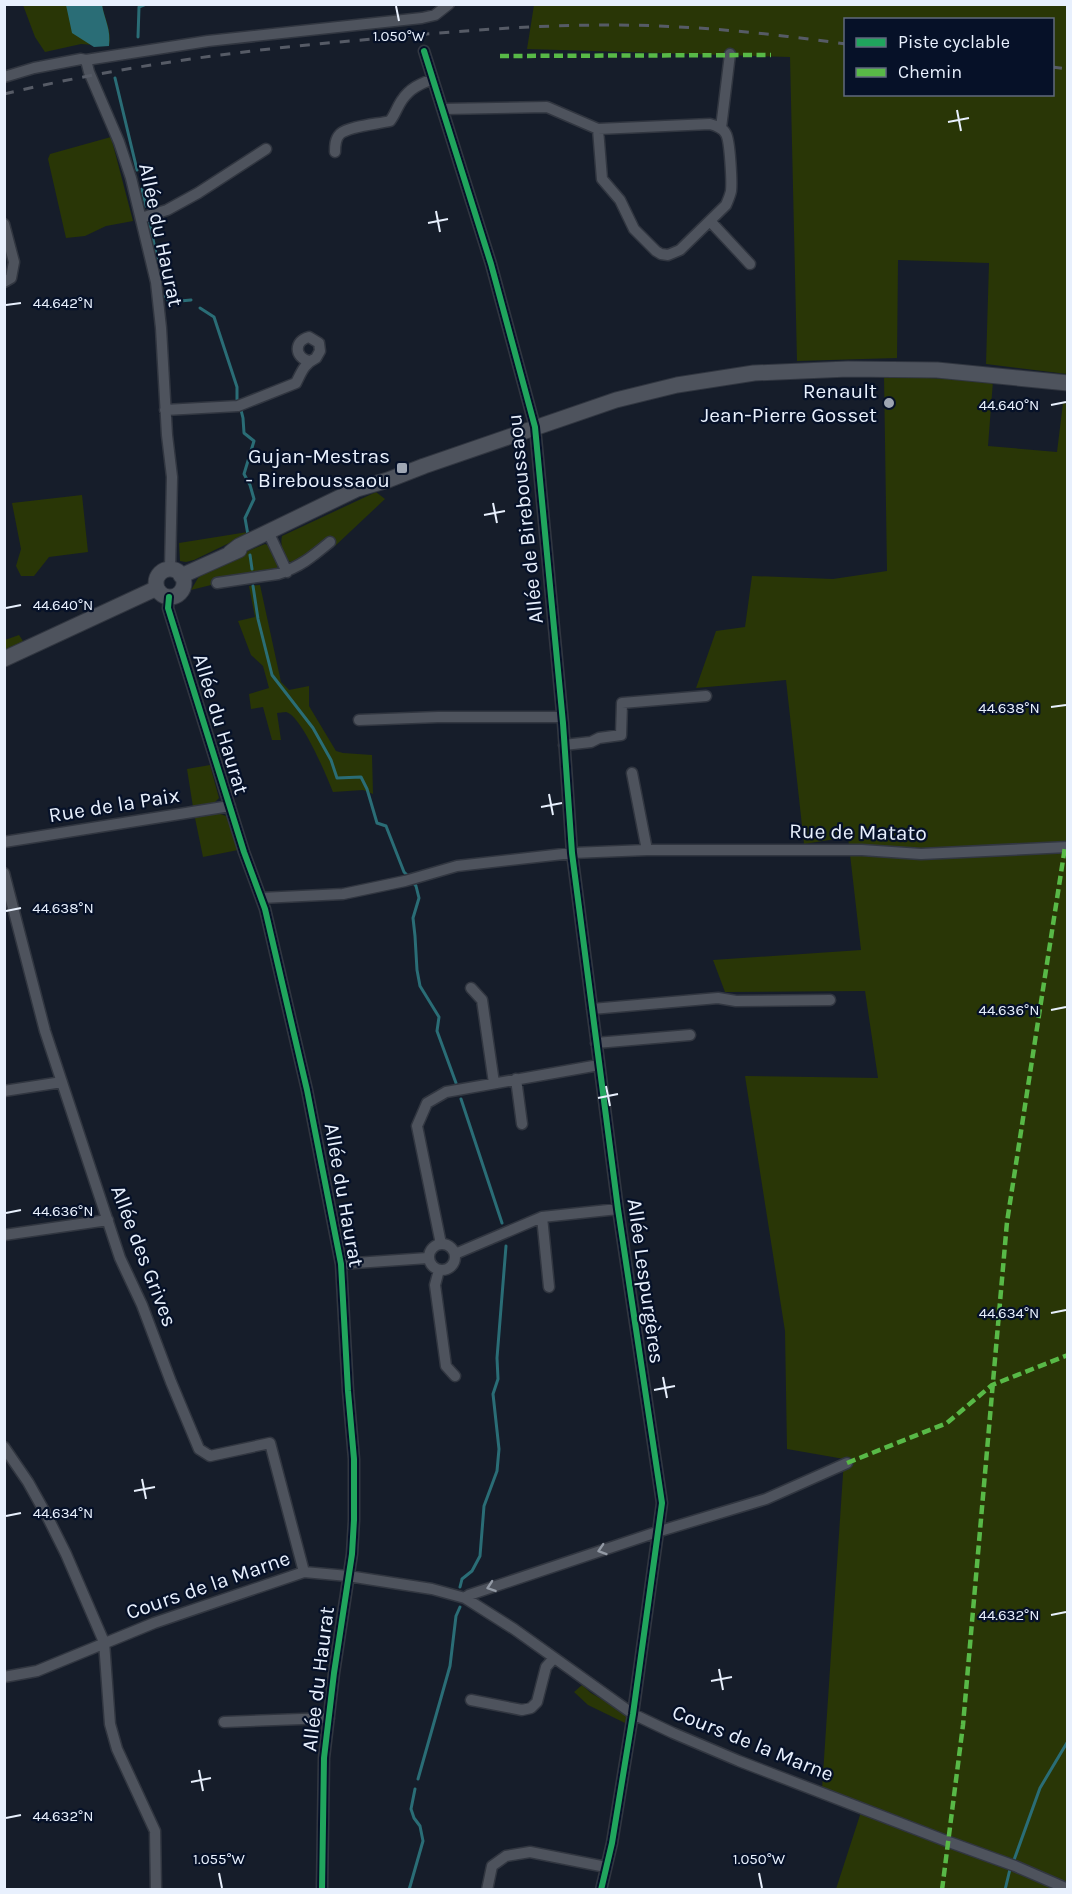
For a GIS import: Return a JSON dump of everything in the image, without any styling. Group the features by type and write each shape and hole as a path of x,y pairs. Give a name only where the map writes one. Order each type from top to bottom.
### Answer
{"main road":[{"path":"163,593 156,584 158,575 165,570 176,573 230,553 366,494 388,480 535,427 646,392 732,376 781,371 840,369 937,370 1068,383"},
{"path":"4,659 163,593 180,592 183,584 176,573"}],"street":[{"path":"4,76 81,59 208,41 422,18 435,15 449,4"},
{"name":"Allée de Bireboussaou","path":"424,51 491,264 535,427 562,717 572,853"},
{"path":"721,128 730,54"},
{"name":"Allée du Haurat","path":"86,60 131,178 156,282 172,477 176,573"},
{"path":"335,152 335,142 340,134 347,130 390,121 401,100 417,84 433,79"},
{"path":"442,109 547,107 598,129 710,124 721,128 728,140 731,189 726,205 680,250 668,255 661,254 634,229 620,200 602,179 598,129"},
{"path":"141,218 167,210 198,193 266,149"},
{"path":"710,221 750,264"},
{"path":"4,224 14,262 11,278 4,282"},
{"path":"165,410 238,406 296,383 309,361"},
{"path":"270,535 287,572"},
{"path":"217,583 287,572 305,564 330,542"},
{"name":"Allée du Haurat","path":"163,593 261,898 303,1067 341,1264 354,1459 354,1520 352,1554 324,1758 322,1890"},
{"path":"564,745 621,735 622,703 706,696"},
{"path":"359,720 438,717 562,717"},
{"path":"632,773 647,850"},
{"name":"Rue de la Paix","path":"4,842 230,806"},
{"name":"Rue de Matato","path":"261,898 344,894 410,880 457,866 572,853 647,850 850,850 921,854 1066,843"},
{"name":"Allée Lespurgères","path":"572,853 618,1209 662,1503 633,1714 602,1890"},
{"name":"Allée des Grives","path":"4,873 45,1031 120,1258 142,1305 199,1449 210,1456 270,1443 304,1572"},
{"path":"471,988 482,1000 494,1083"},
{"path":"592,1009 718,998 736,1001 830,1000"},
{"path":"596,1043 690,1035"},
{"path":"441,1244 417,1126 426,1103 446,1092 599,1065"},
{"path":"516,1079 522,1124"},
{"path":"4,1091 62,1082"},
{"path":"455,1254 542,1217 618,1209"},
{"path":"542,1217 549,1287"},
{"path":"4,1235 108,1220"},
{"path":"441,1244 448,1245 455,1254 453,1265 448,1269 439,1270 431,1266 428,1258 430,1250 441,1244"},
{"path":"341,1264 428,1258"},
{"path":"439,1270 435,1285 446,1366 455,1376"},
{"path":"4,1447 28,1482 47,1516 104,1642 110,1724 117,1749 154,1831 156,1890"},
{"path":"465,1598 517,1578 766,1499 847,1463"},
{"name":"Cours de la Marne","path":"4,1677 37,1671 175,1615 304,1572 432,1588 465,1598 514,1629 633,1714 740,1761 1015,1866 1068,1889"},
{"path":"471,1700 522,1710 531,1708 537,1702 546,1667 554,1658"},
{"path":"224,1722 329,1718"},
{"path":"487,1890 492,1866 507,1856 525,1852 606,1867"}],"shaded area":[{"path":"23,5 102,5 109,30 109,46 81,44 45,52 35,37"},
{"path":"66,5 102,5 109,46 94,47 72,33"},
{"path":"534,5 1067,5 1067,374 986,364 989,263 898,260 897,358 797,361 790,57 527,49"},
{"path":"111,137 133,221 106,226 85,236 66,238 48,159 50,154"},
{"path":"884,376 993,381 988,446 1057,452 1063,403 1067,404 1067,1889 836,1889 861,1812 822,1789 844,1459 787,1449 785,1331 745,1076 878,1078 865,991 725,992 713,960 861,950 848,837 804,844 786,680 696,688 716,631 745,627 752,576 833,579 887,571"},
{"path":"376,492 385,499 335,546 327,538 301,559 290,562 286,557 281,543 282,536"},
{"path":"82,495 88,552 49,557 34,576 21,576 16,566 21,549 12,503"},
{"path":"254,531 194,560 180,561 179,543"},
{"path":"265,544 270,546 278,564 277,568 217,578 211,585 191,590 198,578 212,566"},
{"path":"260,585 281,682 289,690 309,686 309,706 336,751 372,755 373,794 363,790 333,792 306,735 292,716 286,712 277,713 281,740 272,740 263,707 251,709 249,694 269,688 263,666 251,655 238,621 255,617 249,586"},
{"path":"19,635 23,641 21,646 5,654 5,640"},
{"path":"210,765 219,798 214,803 193,807 187,769"},
{"path":"218,813 226,816 238,850 203,857 195,818"},
{"path":"582,1685 591,1693 627,1714 625,1723 588,1705 574,1692"}],"waterway":[{"path":"138,37 139,7 146,4"},
{"name":"Allée du Haurat","path":"115,78 137,170"},
{"path":"142,189 146,206"},
{"path":"149,220 158,263"},
{"path":"165,296 169,302 191,300"},
{"path":"200,308 214,317 237,387 237,400"},
{"path":"241,410 244,433 254,441 244,474 254,499 245,518 248,535"},
{"path":"250,555 252,569"},
{"path":"253,586 258,619 272,675 313,728 331,760 337,778 361,777 377,823 386,826 404,872 409,877"},
{"path":"413,882 419,898 413,918 420,986 439,1017 437,1031 456,1083"},
{"path":"461,1099 502,1223"},
{"path":"460,1587 462,1579 472,1571 480,1556 484,1506 497,1471 499,1449 493,1394 498,1379 497,1358 506,1246"},
{"path":"418,1779 450,1666 456,1616 460,1607"},
{"path":"1014,1860 1040,1788 1068,1741"},
{"path":"409,1890 423,1841 420,1826 411,1809 415,1789"},
{"path":"1005,1890 1010,1869"}],"railway":[{"path":"4,94 137,67 227,54 393,37 518,28 580,25 670,26 758,33 844,44"},
{"path":"1054,67 1068,69"}],"marked path":[{"path":"500,56 771,55"},
{"path":"942,1890 963,1725 1007,1222 1065,847"},
{"path":"847,1463 947,1423 992,1385 1068,1355"}],"cycle path":[{"path":"424,51 491,264 535,427 563,723 572,853 618,1209 662,1503 633,1714 612,1843 601,1890"},
{"path":"169,597 168,608 244,852 265,909 307,1090 341,1264 354,1459 354,1520 352,1554 324,1758 322,1890"}],"place":[{"name":"Renault Jean-Pierre Gosset","path":"889,403"},
{"name":"Gujan-Mestras - Bireboussaou","path":"402,468"}]}
